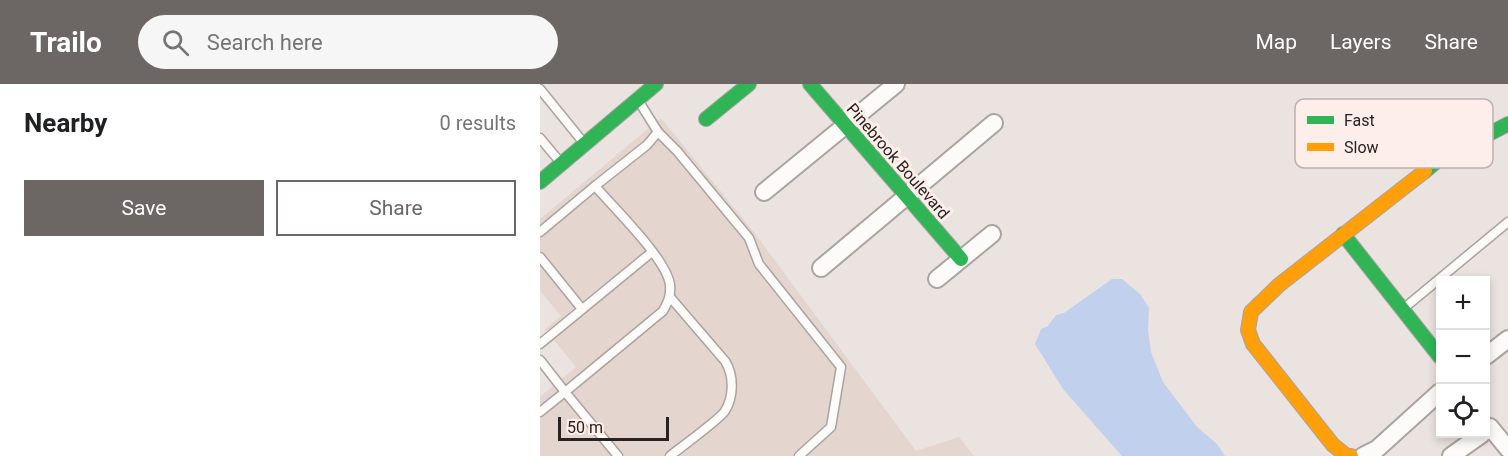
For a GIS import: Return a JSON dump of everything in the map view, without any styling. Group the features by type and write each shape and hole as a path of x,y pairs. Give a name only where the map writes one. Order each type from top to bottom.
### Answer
{"street":[{"path":"540,182 656,84"},
{"path":"706,119 749,84"},
{"name":"Pinebrook Boulevard","path":"810,84 962,259"},
{"path":"764,192 896,84"},
{"path":"821,268 994,123"},
{"path":"1493,132 1508,124"},
{"path":"1351,456 1347,456 1333,446 1253,344 1248,330 1251,312 1279,285 1427,168"},
{"path":"937,279 992,234"},
{"path":"1343,234 1436,352"},
{"path":"1490,352 1508,339"},
{"path":"1363,456 1377,449 1436,396"},
{"path":"1490,427 1508,448"},
{"path":"1451,456 1476,438"}],"lane":[{"path":"540,89 585,145"},
{"path":"638,100 658,132 677,151 749,238 759,264 841,367 831,427 799,456"},
{"path":"540,232 647,145 658,132"},
{"path":"540,138 561,164"},
{"path":"540,412 663,311 670,297 670,283 660,263 595,186"},
{"path":"1402,309 1508,222"},
{"path":"540,344 652,252"},
{"path":"540,257 582,309"},
{"path":"670,297 725,361 731,371 732,384 725,411 670,456"},
{"path":"540,360 618,456"}],"shaded area":[{"path":"661,118 753,231 916,451 959,437 974,456 540,456 540,397 576,367 545,329 561,316 540,291 540,219"}],"water":[{"path":"1112,279 1122,279 1140,294 1149,308 1148,330 1151,352 1163,382 1197,427 1217,444 1225,456 1122,456 1063,389 1035,344 1041,329 1048,326 1056,315 1064,313"}],"traffic: fast":[{"path":"540,182 656,84"},
{"path":"706,119 749,84"},
{"path":"810,84 961,259"},
{"path":"1493,132 1508,124"},
{"path":"1425,171 1429,168"},
{"path":"1343,234 1436,352"}],"traffic: slow":[{"path":"1351,456 1347,456 1333,445 1253,344 1248,330 1251,312 1279,285 1425,171"}]}
